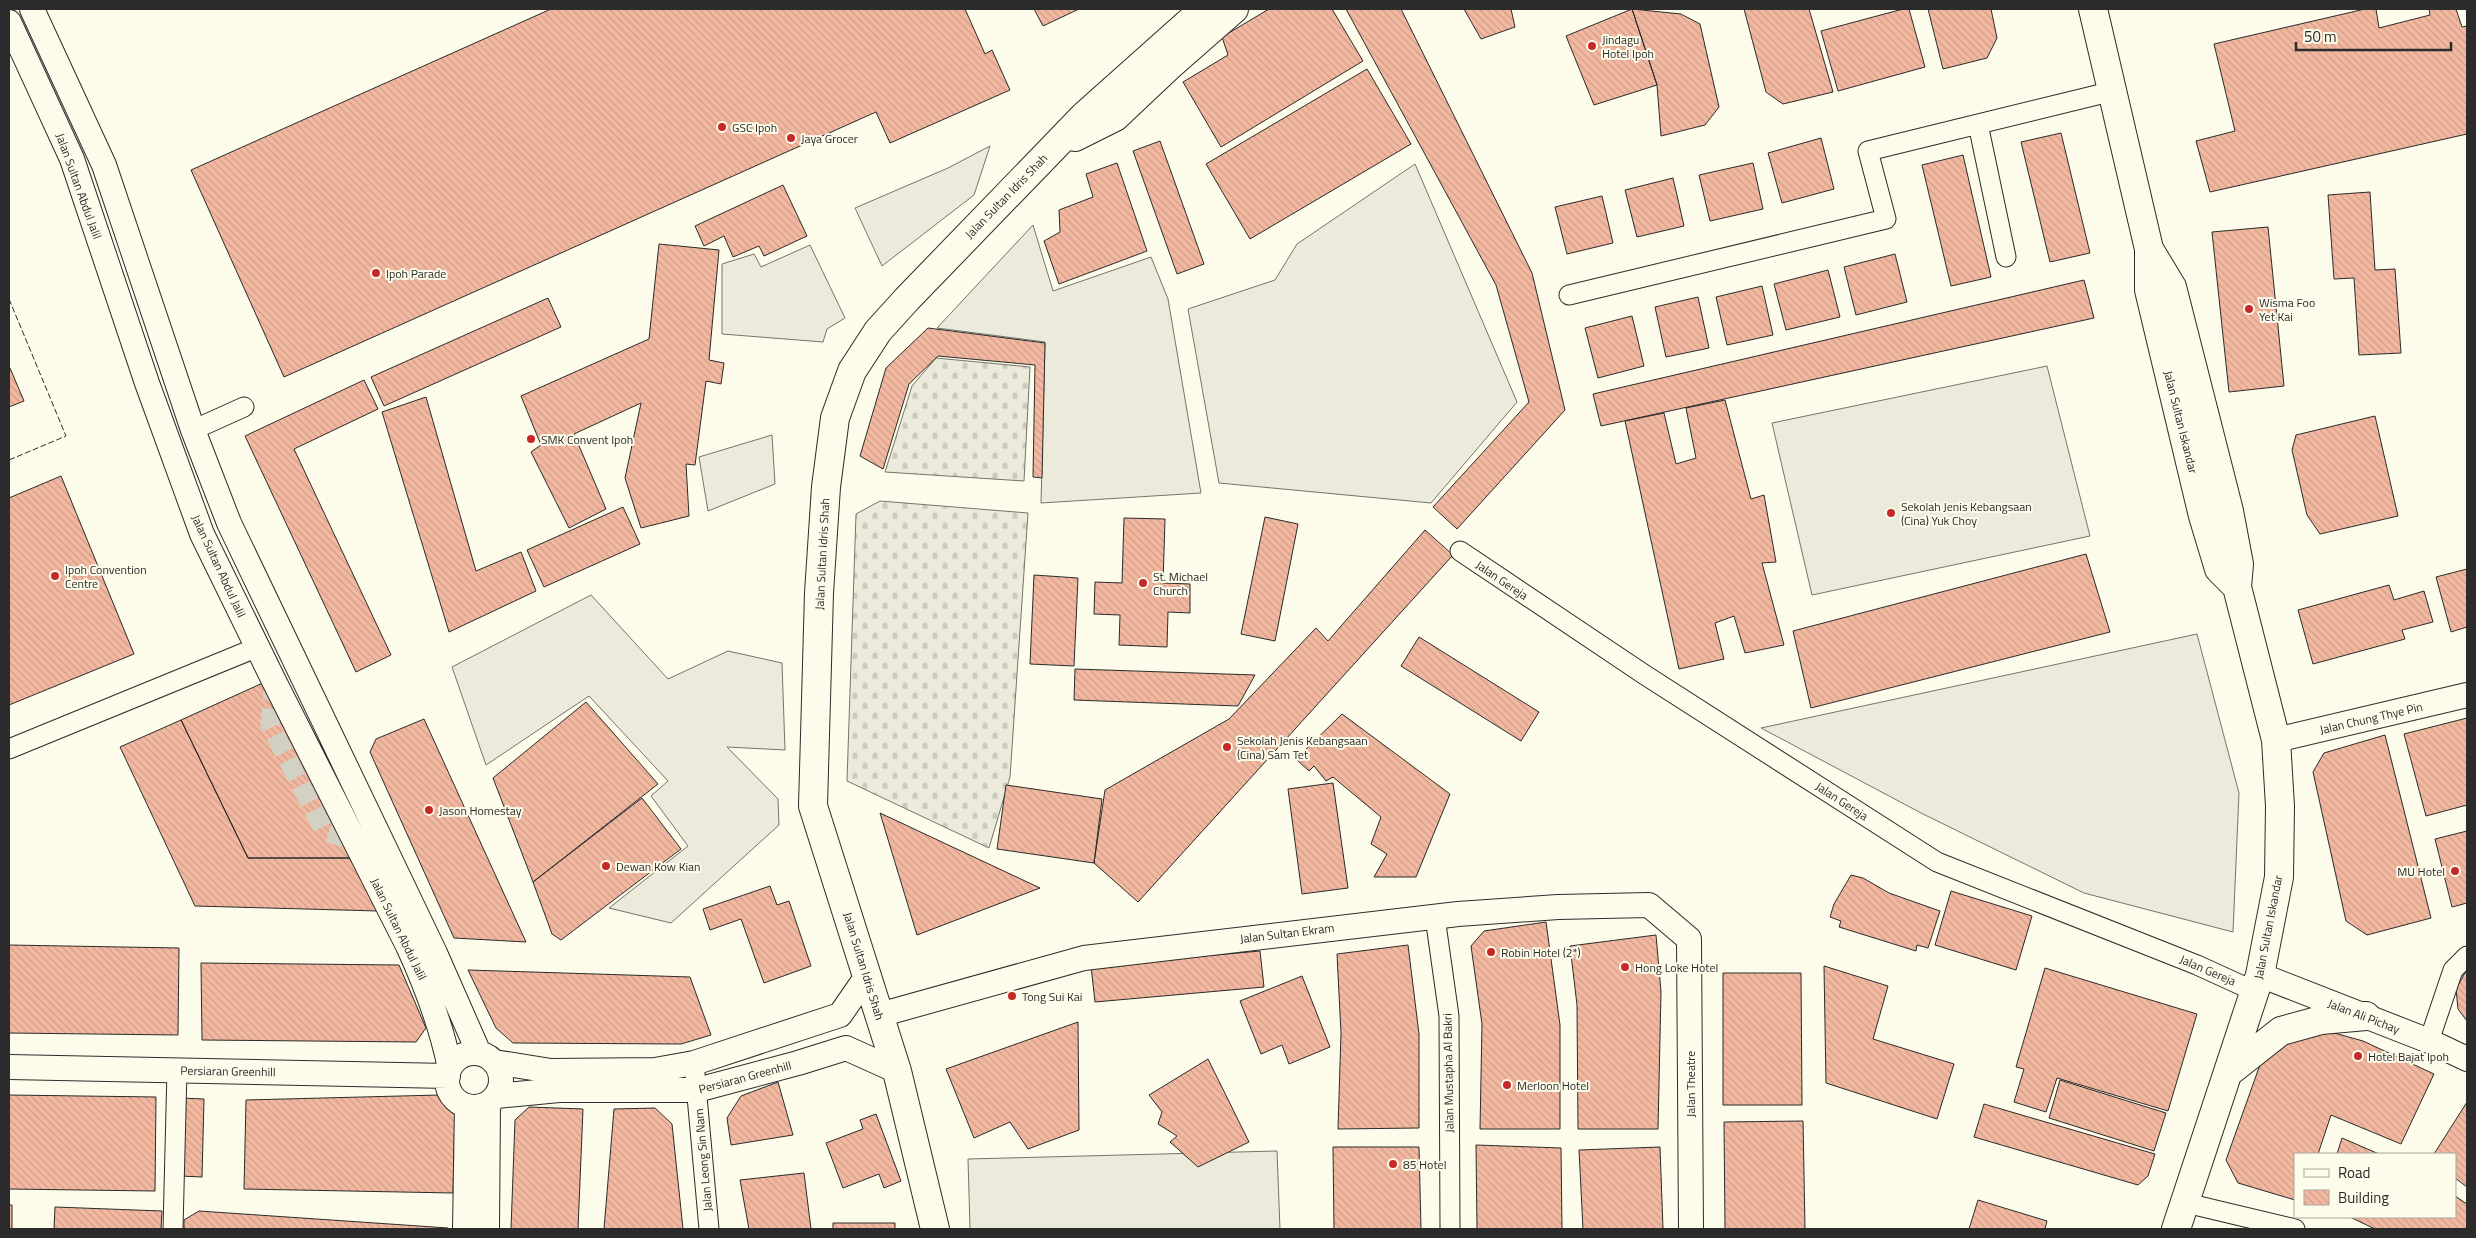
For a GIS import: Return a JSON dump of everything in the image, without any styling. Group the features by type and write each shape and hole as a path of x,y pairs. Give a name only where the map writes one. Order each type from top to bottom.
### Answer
{"highway":[{"name":"Jalan Sultan Idris Shah","path":"935,1229 897,1071 814,806 819,593 826,487 835,418 852,371 878,331 1084,116 1204,9"},
{"path":"1052,149 1115,117 1234,9"},
{"path":"2080,9 2105,108 2123,146"},
{"name":"Jalan Sultan Iskandar","path":"2093,9 2123,146 2149,249 2149,290 2203,516 2219,569 2237,587 2276,740 2280,806 2279,877 2257,983 2176,1229"},
{"path":"2106,9 2122,83 2123,146"},
{"path":"2228,1072 2282,1031 2321,1020 2366,1016"}],"street":[{"path":"15,53 29,42 32,29 25,9"},
{"name":"Jalan Sultan Abdul Jalil","path":"32,9 104,165 193,430 229,523 486,1058"},
{"name":"Jalan Sultan Abdul Jalil","path":"9,22 15,53 72,159 148,384 202,534 426,985 444,1039 449,1072"},
{"path":"15,53 44,57 63,87 70,92"},
{"path":"1569,295 1886,219 1868,151 2101,94"},
{"path":"1978,124 2006,257"},
{"path":"193,430 244,407"},
{"name":"Jalan Gereja","path":"1460,551 1644,675 1937,862 2197,965 2257,983"},
{"path":"9,749 258,647"},
{"name":"Jalan Chung Thye Pin","path":"2276,740 2467,695"},
{"name":"Jalan Sultan Ekram","path":"879,1015 1084,958 1435,918 1558,907 1649,905 1689,939"},
{"name":"Jalan Mustapha Al Bakri","path":"1435,918 1449,1016 1450,1229"},
{"name":"Jalan Theatre","path":"1689,939 1691,1229"},
{"path":"2429,1041 2453,970 2467,956"},
{"path":"484,1102 454,1098 448,1083 449,1072 462,1056 486,1058 551,1071 655,1070 694,1063 840,1016 867,976"},
{"name":"Jalan Ali Pichay","path":"2257,983 2366,1016 2429,1041 2467,1059"},
{"name":"Persiaran Greenhill","path":"484,1102 559,1090 698,1090 846,1048 897,1071"},
{"path":"465,1229 484,1102 501,1079 486,1058"},
{"name":"Jalan Leong Sin Nam","path":"694,1063 698,1090 709,1229"},
{"name":"Persiaran Greenhill","path":"9,1068 449,1072"},
{"path":"173,1229 177,1070"},
{"path":"484,1102 487,1229"},
{"path":"2186,1203 2295,1229"}],"green space":[{"path":"1415,164 1517,402 1431,503 1219,483 1188,309 1275,280 1297,244"},
{"path":"936,358 1030,367 1024,481 885,472 912,386"},
{"path":"2047,366 2090,536 1812,595 1772,423"},
{"path":"880,501 1028,513 1010,777 989,848 847,781 856,514"}],"shaded area":[{"path":"990,146 974,195 882,266 855,208 948,168"},
{"path":"1033,225 1053,291 1151,257 1168,299 1201,493 1041,503 1045,342 937,328"},
{"path":"810,245 845,318 827,329 823,342 722,334 722,264 754,254 761,267"},
{"path":"772,435 775,484 708,511 699,457"},
{"path":"591,595 668,679 728,651 782,663 785,750 727,747 778,799 779,825 671,923 609,908 688,846 651,796 668,781 589,696 486,765 452,667"},
{"path":"2197,634 2239,793 2233,932 2084,893 1923,814 1761,728"},
{"path":"1277,1151 1280,1229 970,1229 968,1159"}],"building":[{"name":"Ipoh Parade","path":"551,9 965,9 985,54 992,50 1010,90 890,143 876,112 284,377 191,170"},
{"path":"1034,9 1079,9 1043,26"},
{"path":"1269,9 1332,9 1363,61 1221,147 1183,82 1228,55 1222,37"},
{"path":"1346,9 1401,9 1532,273 1565,410 1457,529 1433,507 1529,402 1496,285"},
{"path":"1464,9 1511,9 1515,27 1481,39"},
{"path":"1632,9 1681,14 1700,24 1719,107 1705,125 1661,136 1657,85"},
{"name":"Jindagu Hotel Ipoh","path":"1632,9 1657,85 1594,105 1566,36"},
{"path":"1744,9 1809,9 1833,92 1783,104 1766,92"},
{"path":"1909,9 1925,67 1838,91 1821,31"},
{"path":"1928,9 1991,9 1997,38 1987,58 1943,69"},
{"path":"2365,9 2376,9 2379,28 2430,15 2429,9 2456,9 2462,27 2467,26 2467,134 2210,192 2196,141 2235,131 2214,44"},
{"path":"1367,69 1411,144 1250,239 1206,164"},
{"path":"2061,133 2090,253 2050,262 2021,142"},
{"path":"1821,138 1834,189 1782,203 1768,153"},
{"path":"1160,141 1204,264 1177,274 1133,151"},
{"path":"1963,155 1991,277 1951,286 1922,165"},
{"path":"1117,163 1147,251 1059,284 1044,241 1060,232 1059,210 1093,197 1086,174"},
{"path":"1753,163 1763,209 1710,221 1699,175"},
{"path":"1673,178 1684,226 1637,237 1625,190"},
{"path":"783,185 807,236 764,256 759,246 733,257 724,236 704,246 695,226"},
{"path":"2370,192 2375,270 2395,269 2401,353 2359,355 2354,278 2334,279 2328,195"},
{"path":"1602,196 1613,243 1567,254 1555,207"},
{"name":"Wisma Foo Yet Kai","path":"2268,227 2284,386 2229,392 2212,232"},
{"path":"659,244 719,250 709,360 724,363 721,384 706,381 695,465 686,464 689,516 641,528 625,478 641,403 574,434 606,509 569,528 531,452 541,445 521,396 649,339"},
{"path":"1895,254 1907,302 1856,315 1844,267"},
{"path":"1828,270 1840,317 1786,330 1774,284"},
{"path":"2084,280 2094,318 1601,426 1593,394"},
{"path":"1762,286 1773,335 1727,345 1716,297"},
{"path":"1698,297 1709,348 1666,357 1655,307"},
{"path":"548,298 561,327 384,406 371,377"},
{"path":"1632,316 1644,366 1598,378 1585,328"},
{"path":"928,328 1045,343 1042,478 1033,477 1035,365 938,356 909,384 883,469 860,456 886,368"},
{"path":"9,369 24,401 9,407"},
{"path":"364,380 378,409 294,449 391,655 356,672 245,436"},
{"path":"426,397 476,571 521,552 536,591 449,632 382,412"},
{"path":"1725,400 1751,499 1764,495 1776,562 1762,563 1784,645 1745,653 1734,616 1715,623 1724,659 1679,669 1625,421 1664,413 1676,464 1696,458 1686,408"},
{"path":"2375,416 2398,516 2320,534 2307,515 2292,450 2296,435"},
{"name":"Ipoh Convention Centre","path":"61,476 134,654 9,705 9,498"},
{"path":"623,507 640,544 544,587 527,550"},
{"path":"1265,517 1298,524 1275,641 1241,634"},
{"name":"St. Michael Church","path":"1124,518 1165,519 1163,583 1190,584 1190,613 1168,612 1167,647 1119,645 1120,615 1094,614 1095,582 1122,583"},
{"path":"1425,530 1453,555 1138,902 1094,863 1105,790 1229,719 1316,628 1328,641"},
{"path":"2086,554 2110,632 1811,708 1793,631"},
{"path":"2467,569 2467,627 2451,632 2436,577"},
{"path":"1034,575 1078,578 1074,666 1030,664"},
{"path":"2389,585 2394,600 2424,591 2433,622 2402,630 2405,639 2313,664 2298,610"},
{"path":"1419,637 1539,712 1521,741 1401,666"},
{"path":"1075,669 1255,675 1238,706 1074,700"},
{"path":"265,682 353,858 248,858 181,720"},
{"path":"586,702 658,784 533,882 493,778"},
{"path":"1342,714 1450,794 1416,877 1374,877 1387,854 1371,844 1381,817 1333,777 1326,781 1314,766 1309,771 1296,759"},
{"path":"2467,718 2467,805 2426,816 2404,734"},
{"path":"424,719 526,942 454,938 370,752 376,739"},
{"path":"181,720 248,858 353,858 378,911 195,906 120,747"},
{"path":"2385,735 2431,918 2367,935 2346,921 2313,772 2324,753"},
{"path":"1333,783 1348,888 1302,894 1288,789"},
{"path":"1006,785 1102,799 1094,863 997,849"},
{"name":"Dewan Kow Kian","path":"642,798 681,849 561,940 552,934 533,882"},
{"path":"880,813 1040,888 917,935"},
{"name":"MU Hotel","path":"2467,831 2467,903 2452,907 2435,839"},
{"path":"1851,875 1863,878 1889,893 1940,911 1928,948 1917,945 1916,951 1839,927 1841,921 1830,917 1834,904"},
{"path":"770,886 777,905 789,901 811,966 764,983 741,919 710,930 703,909"},
{"path":"1951,891 2032,916 2016,970 1935,945"},
{"path":"1546,922 1560,1025 1560,1129 1480,1129 1482,1024 1471,946 1484,931"},
{"path":"1656,935 1661,992 1658,1129 1578,1129 1577,1005 1570,946"},
{"path":"9,945 179,948 178,1035 9,1033"},
{"path":"1408,945 1419,1034 1419,1128 1338,1129 1341,1033 1337,954"},
{"path":"1260,951 1264,987 1095,1002 1091,966"},
{"path":"201,963 399,965 426,1028 416,1042 202,1040"},
{"path":"1824,966 1888,986 1873,1039 1954,1064 1937,1119 1826,1083"},
{"path":"2045,968 2197,1014 2168,1111 2057,1078 2046,1112 2014,1102 2024,1069 2016,1067"},
{"path":"468,970 690,977 711,1035 681,1044 513,1043 496,1028"},
{"path":"2466,971 2467,1021 2458,1009 2456,989"},
{"path":"1723,973 1801,973 1802,1105 1723,1105"},
{"path":"1302,976 1330,1047 1289,1064 1282,1045 1261,1054 1240,1001"},
{"path":"1078,1022 1079,1130 1028,1149 1010,1122 974,1138 946,1069"},
{"path":"2320,1029 2363,1041 2434,1074 2401,1144 2331,1115 2318,1153 2294,1153 2294,1200 2238,1183 2226,1160 2261,1062 2283,1040"},
{"path":"1208,1059 1249,1142 1198,1167 1170,1142 1177,1136 1158,1124 1162,1112 1149,1095"},
{"path":"2060,1080 2166,1113 2154,1151 2049,1118"},
{"path":"778,1082 793,1135 731,1145 727,1118 741,1096"},
{"path":"9,1095 156,1097 155,1191 9,1189"},
{"path":"439,1095 455,1112 453,1193 244,1189 246,1100"},
{"path":"182,1098 204,1099 202,1177 180,1176"},
{"path":"2467,1102 2467,1187 2456,1179 2456,1153 2435,1153"},
{"path":"1984,1104 2155,1154 2148,1176 2138,1185 1974,1137"},
{"path":"529,1107 583,1109 578,1229 511,1229 515,1120"},
{"path":"655,1108 672,1124 683,1229 604,1229 614,1109"},
{"path":"876,1114 901,1181 884,1188 879,1174 843,1188 826,1143 863,1129 860,1120"},
{"path":"1803,1121 1805,1229 1725,1229 1724,1122"},
{"path":"2342,1138 2377,1153 2337,1153"},
{"path":"1476,1145 1561,1148 1562,1229 1477,1229"},
{"path":"1333,1147 1419,1147 1421,1229 1334,1229"},
{"path":"1660,1147 1663,1229 1583,1229 1579,1150"},
{"path":"804,1173 811,1229 749,1229 740,1180"},
{"path":"2456,1197 2467,1204 2467,1229 2375,1229 2352,1218 2456,1218"},
{"path":"1978,1200 2047,1221 2045,1229 1969,1229"},
{"path":"9,1205 12,1205 12,1229 9,1229"},
{"path":"55,1207 162,1211 161,1229 54,1229"},
{"path":"199,1211 448,1229 184,1229 184,1220"},
{"path":"833,1223 895,1223 895,1229 833,1229"}],"tunnel":[{"path":"274,681 270,725 324,831 357,842"}],"fence":[{"path":"9,299 66,436 9,460"}],"place":[{"name":"Jindagu Hotel Ipoh","path":"1592,46"},
{"name":"GSC Ipoh","path":"722,127"},
{"name":"Jaya Grocer","path":"791,138"},
{"name":"Ipoh Parade","path":"376,273"},
{"name":"Wisma Foo Yet Kai","path":"2249,309"},
{"name":"SMK Convent Ipoh","path":"531,439"},
{"name":"Sekolah Jenis Kebangsaan (Cina) Yuk Choy","path":"1891,513"},
{"name":"Ipoh Convention Centre","path":"55,576"},
{"name":"St. Michael Church","path":"1143,583"},
{"name":"Sekolah Jenis Kebangsaan (Cina) Sam Tet","path":"1227,747"},
{"name":"Jason Homestay","path":"429,810"},
{"name":"Dewan Kow Kian","path":"606,866"},
{"name":"MU Hotel","path":"2455,871"},
{"name":"Robin Hotel (2*)","path":"1491,952"},
{"name":"Hong Loke Hotel","path":"1625,967"},
{"name":"Tong Sui Kai","path":"1012,996"},
{"name":"Hotel Bajat Ipoh","path":"2358,1056"},
{"name":"Merloon Hotel","path":"1507,1085"},
{"name":"85 Hotel","path":"1393,1164"}]}
